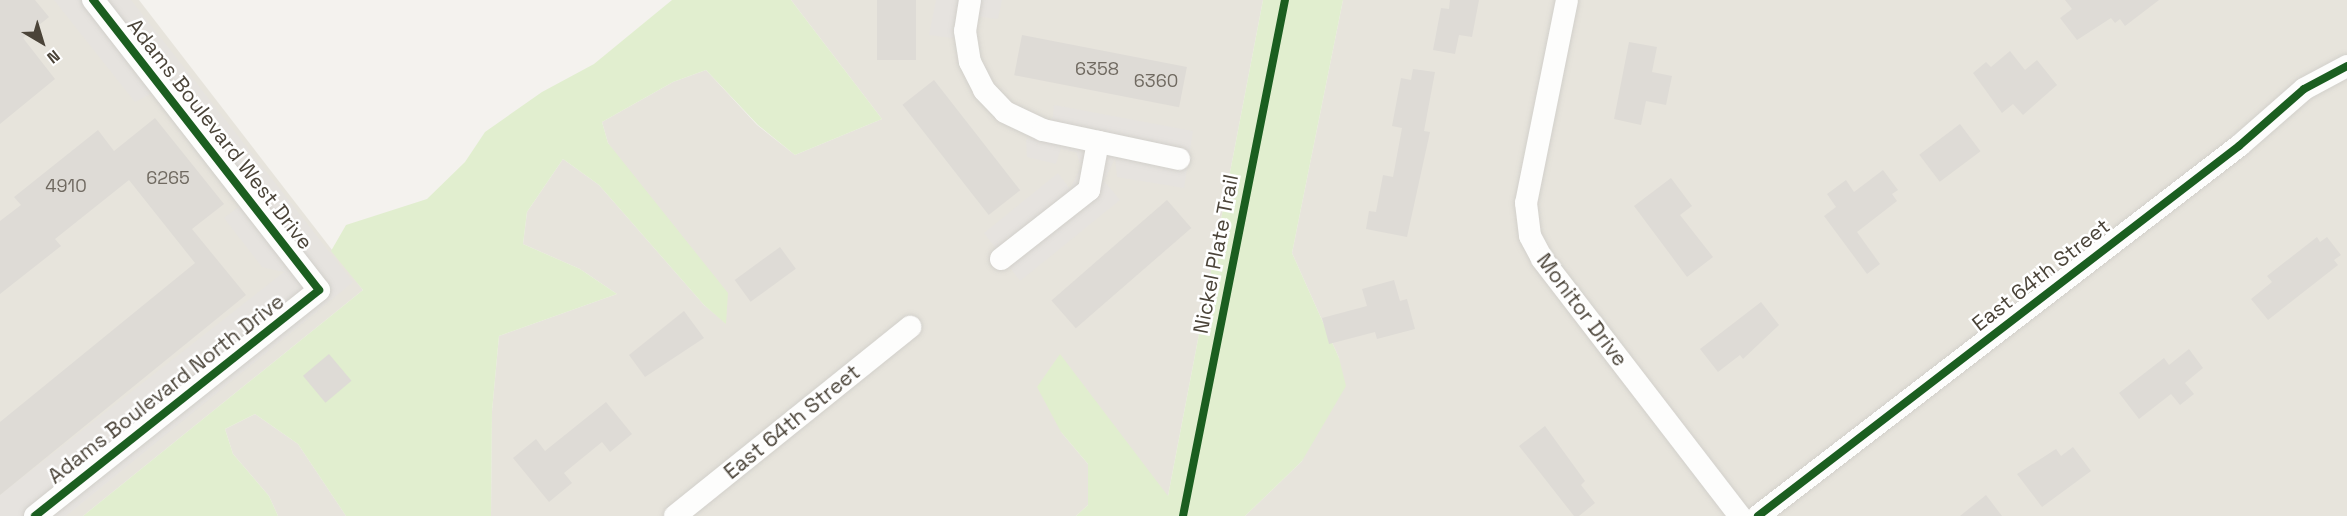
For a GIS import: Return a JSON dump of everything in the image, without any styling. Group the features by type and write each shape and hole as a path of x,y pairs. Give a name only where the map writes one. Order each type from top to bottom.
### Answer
{"street":[{"name":"Adams Boulevard West Drive","path":"93,0 319,290"},
{"path":"969,0 967,52 974,72 990,98 1024,124 1179,159"},
{"name":"Monitor Drive","path":"1567,0 1526,203 1530,236 1542,259 1740,516"},
{"name":"East 64th Street","path":"1758,516 2230,153 2304,89 2347,66"},
{"path":"1001,259 1089,190 1098,142"},
{"name":"Adams Boulevard North Drive","path":"34,516 319,290"},
{"name":"East 64th Street","path":"675,516 910,327"}],"shaded area":[{"path":"0,0 139,0 363,290 83,516 0,516"},
{"path":"54,0 131,0 353,282 66,516 0,516 0,495 284,272 262,267 224,218 240,206 152,93 135,102"},
{"path":"791,0 1263,0 1168,496 1061,432 1088,464 1088,505 1076,516 491,516 492,411 499,336 617,294 580,269 523,244 527,212 563,159 599,185 704,305 726,323 608,143 602,122 673,82 706,70 757,125 795,155 882,119"},
{"path":"936,0 1002,0 998,19 981,17 952,38 929,35"},
{"path":"1343,0 2347,0 2347,516 1245,516 1302,461 1339,358 1292,253"},
{"path":"1054,105 1193,131 1184,188 1117,177 1115,159 1104,181 1120,200 1020,281 984,233 1058,173 1070,189 1081,167 1076,152 1061,149 1056,164 1027,157 1026,140 1053,117"},
{"path":"255,414 298,444 346,516 278,516 269,496 233,454 225,429"}],"green space":[{"path":"672,0 791,0 882,119 795,155 758,125 706,70 673,82 602,122 608,143 728,293 726,324 704,305 599,185 563,159 527,212 523,244 580,269 617,294 499,336 492,411 491,516 346,516 298,444 255,414 225,429 233,454 269,496 278,516 83,516 363,290 331,251 346,225 427,199 465,162 485,132 542,92 594,64"},
{"path":"1263,0 1343,0 1292,253 1339,358 1346,386 1302,461 1245,516 1076,516 1088,505 1088,464 1061,432 1037,387 1060,354 1168,496"}],"building":[{"path":"0,0 35,0 49,17 23,38 55,79 0,124"},
{"path":"877,0 916,0 916,60 877,60"},
{"path":"1450,0 1479,0 1472,37 1459,35 1455,54 1433,50 1441,8 1449,9"},
{"path":"2065,0 2159,0 2125,26 2120,19 2115,23 2111,18 2077,40 2060,18 2072,9"},
{"path":"1022,35 1187,67 1179,107 1014,75"},
{"path":"1629,42 1657,47 1652,72 1672,76 1666,105 1646,101 1641,125 1614,119"},
{"path":"2010,51 2025,70 2037,60 2057,85 2023,115 2013,104 2002,113 1973,73 1986,62 1991,67"},
{"path":"1413,69 1435,72 1424,131 1430,132 1407,237 1366,229 1369,211 1376,212 1383,175 1393,177 1402,128 1392,126 1401,78 1411,80"},
{"path":"934,80 1020,190 989,215 902,105"},
{"path":"155,118 224,204 192,229 246,295 0,495 0,422 195,263 129,180 55,239 61,246 0,294 0,221 21,205 14,197 98,130 114,151"},
{"path":"1960,124 1980,151 1940,182 1919,155"},
{"path":"1883,170 1898,190 1892,194 1897,201 1857,232 1880,264 1867,274 1824,216 1836,207 1827,194 1846,180 1854,192"},
{"path":"1671,178 1692,206 1680,215 1713,257 1687,277 1634,206"},
{"path":"1167,200 1191,228 1076,328 1052,300"},
{"path":"2317,237 2320,242 2327,237 2341,255 2334,260 2338,265 2268,320 2251,299 2272,282 2267,276"},
{"path":"780,247 796,269 751,302 735,280"},
{"path":"1394,280 1400,301 1407,299 1415,329 1377,339 1375,332 1329,344 1322,318 1367,306 1362,289"},
{"path":"1761,302 1779,325 1743,359 1740,355 1718,372 1700,349"},
{"path":"684,311 704,338 645,377 629,355"},
{"path":"2189,349 2203,368 2185,383 2194,394 2180,405 2171,394 2139,419 2119,393 2164,358 2169,365"},
{"path":"329,354 351,381 325,403 303,376"},
{"path":"606,402 632,434 610,452 602,442 564,473 572,483 549,502 513,458 536,439 545,451"},
{"path":"1545,426 1585,481 1581,485 1595,503 1579,516 1574,516 1519,446"},
{"path":"2073,447 2091,471 2042,507 2017,474 2056,449 2061,456"},
{"path":"1986,495 2002,516 1960,516"}],"cycle path":[{"path":"35,516 319,290 93,0"},
{"name":"Nickel Plate Trail","path":"1183,516 1285,0"},
{"path":"1758,516 2239,146 2304,89 2347,66"}]}
